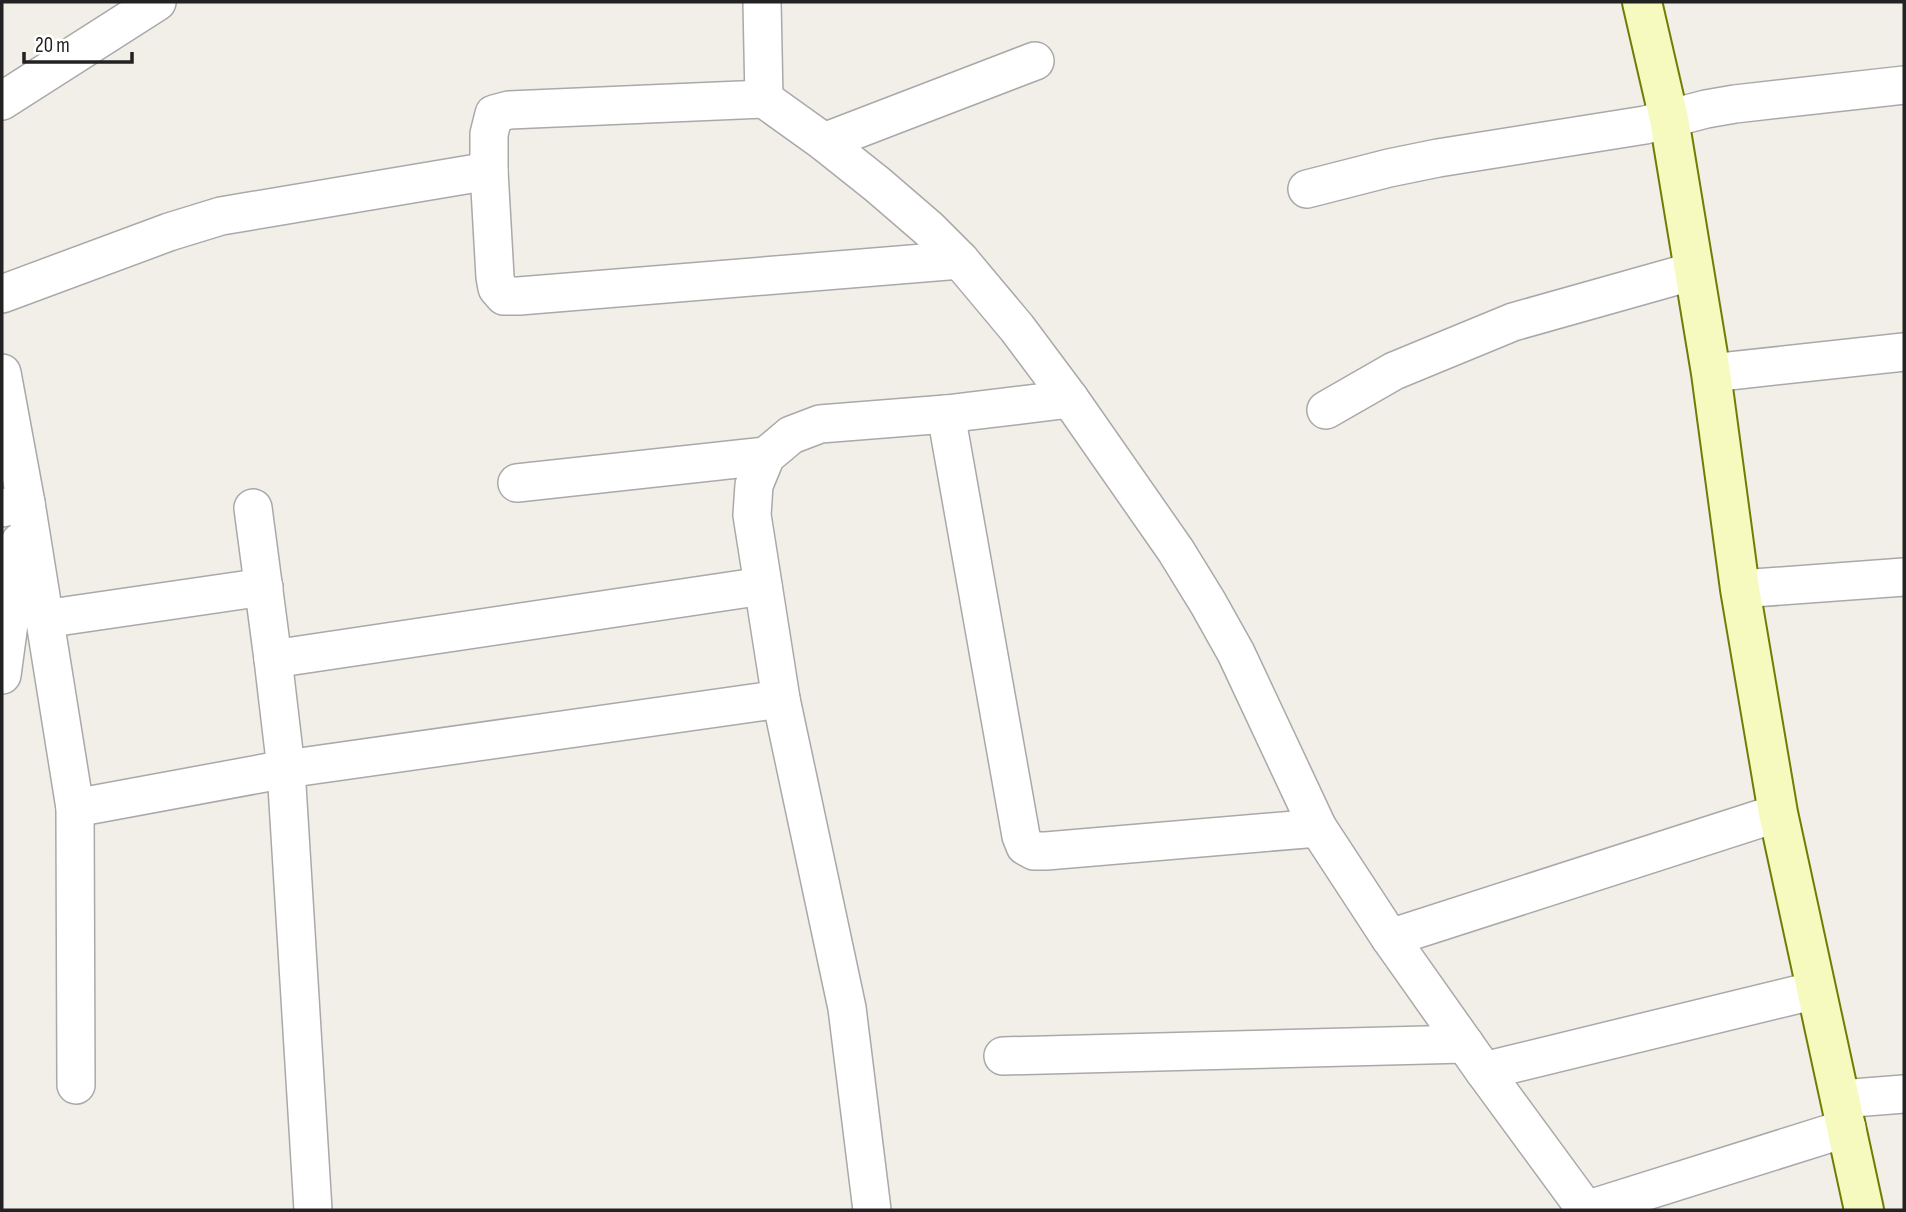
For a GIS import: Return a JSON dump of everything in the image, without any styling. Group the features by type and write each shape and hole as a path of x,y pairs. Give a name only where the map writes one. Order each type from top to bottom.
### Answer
{"main road":[{"path":"1642,2 1669,119 1711,373 1740,589 1778,813 1864,1210"}],"street":[{"path":"2,102 157,2"},
{"path":"762,2 764,99"},
{"path":"824,142 1035,61"},
{"path":"1307,189 1438,158 1645,125 1706,109 1904,85"},
{"path":"960,260 504,296 497,288 495,277 489,170 491,123 494,114 509,110 764,99 824,142 929,229 960,260 1017,328 1176,551 1236,653 1318,828 1390,938 1586,1210 1844,1113 1904,1094"},
{"path":"2,293 169,232 221,216 489,170"},
{"path":"1326,410 1394,370 1513,322 1694,271"},
{"path":"1711,373 1904,352"},
{"path":"2,373 14,505 2,675"},
{"path":"872,1210 847,1008 781,699 752,515 754,485 766,456 791,435 820,424 946,414 1070,399"},
{"path":"946,414 1021,836 1025,846 1034,851 1046,851 1318,828"},
{"path":"517,483 766,456"},
{"path":"14,505 44,619 75,808 76,1085"},
{"path":"253,508 286,769 313,1210"},
{"path":"1740,589 1904,577"},
{"path":"273,659 763,586"},
{"path":"44,619 264,587"},
{"path":"75,808 286,769 781,699"},
{"path":"1390,938 1778,813"},
{"path":"1003,1056 1474,1057 1816,990"}]}
